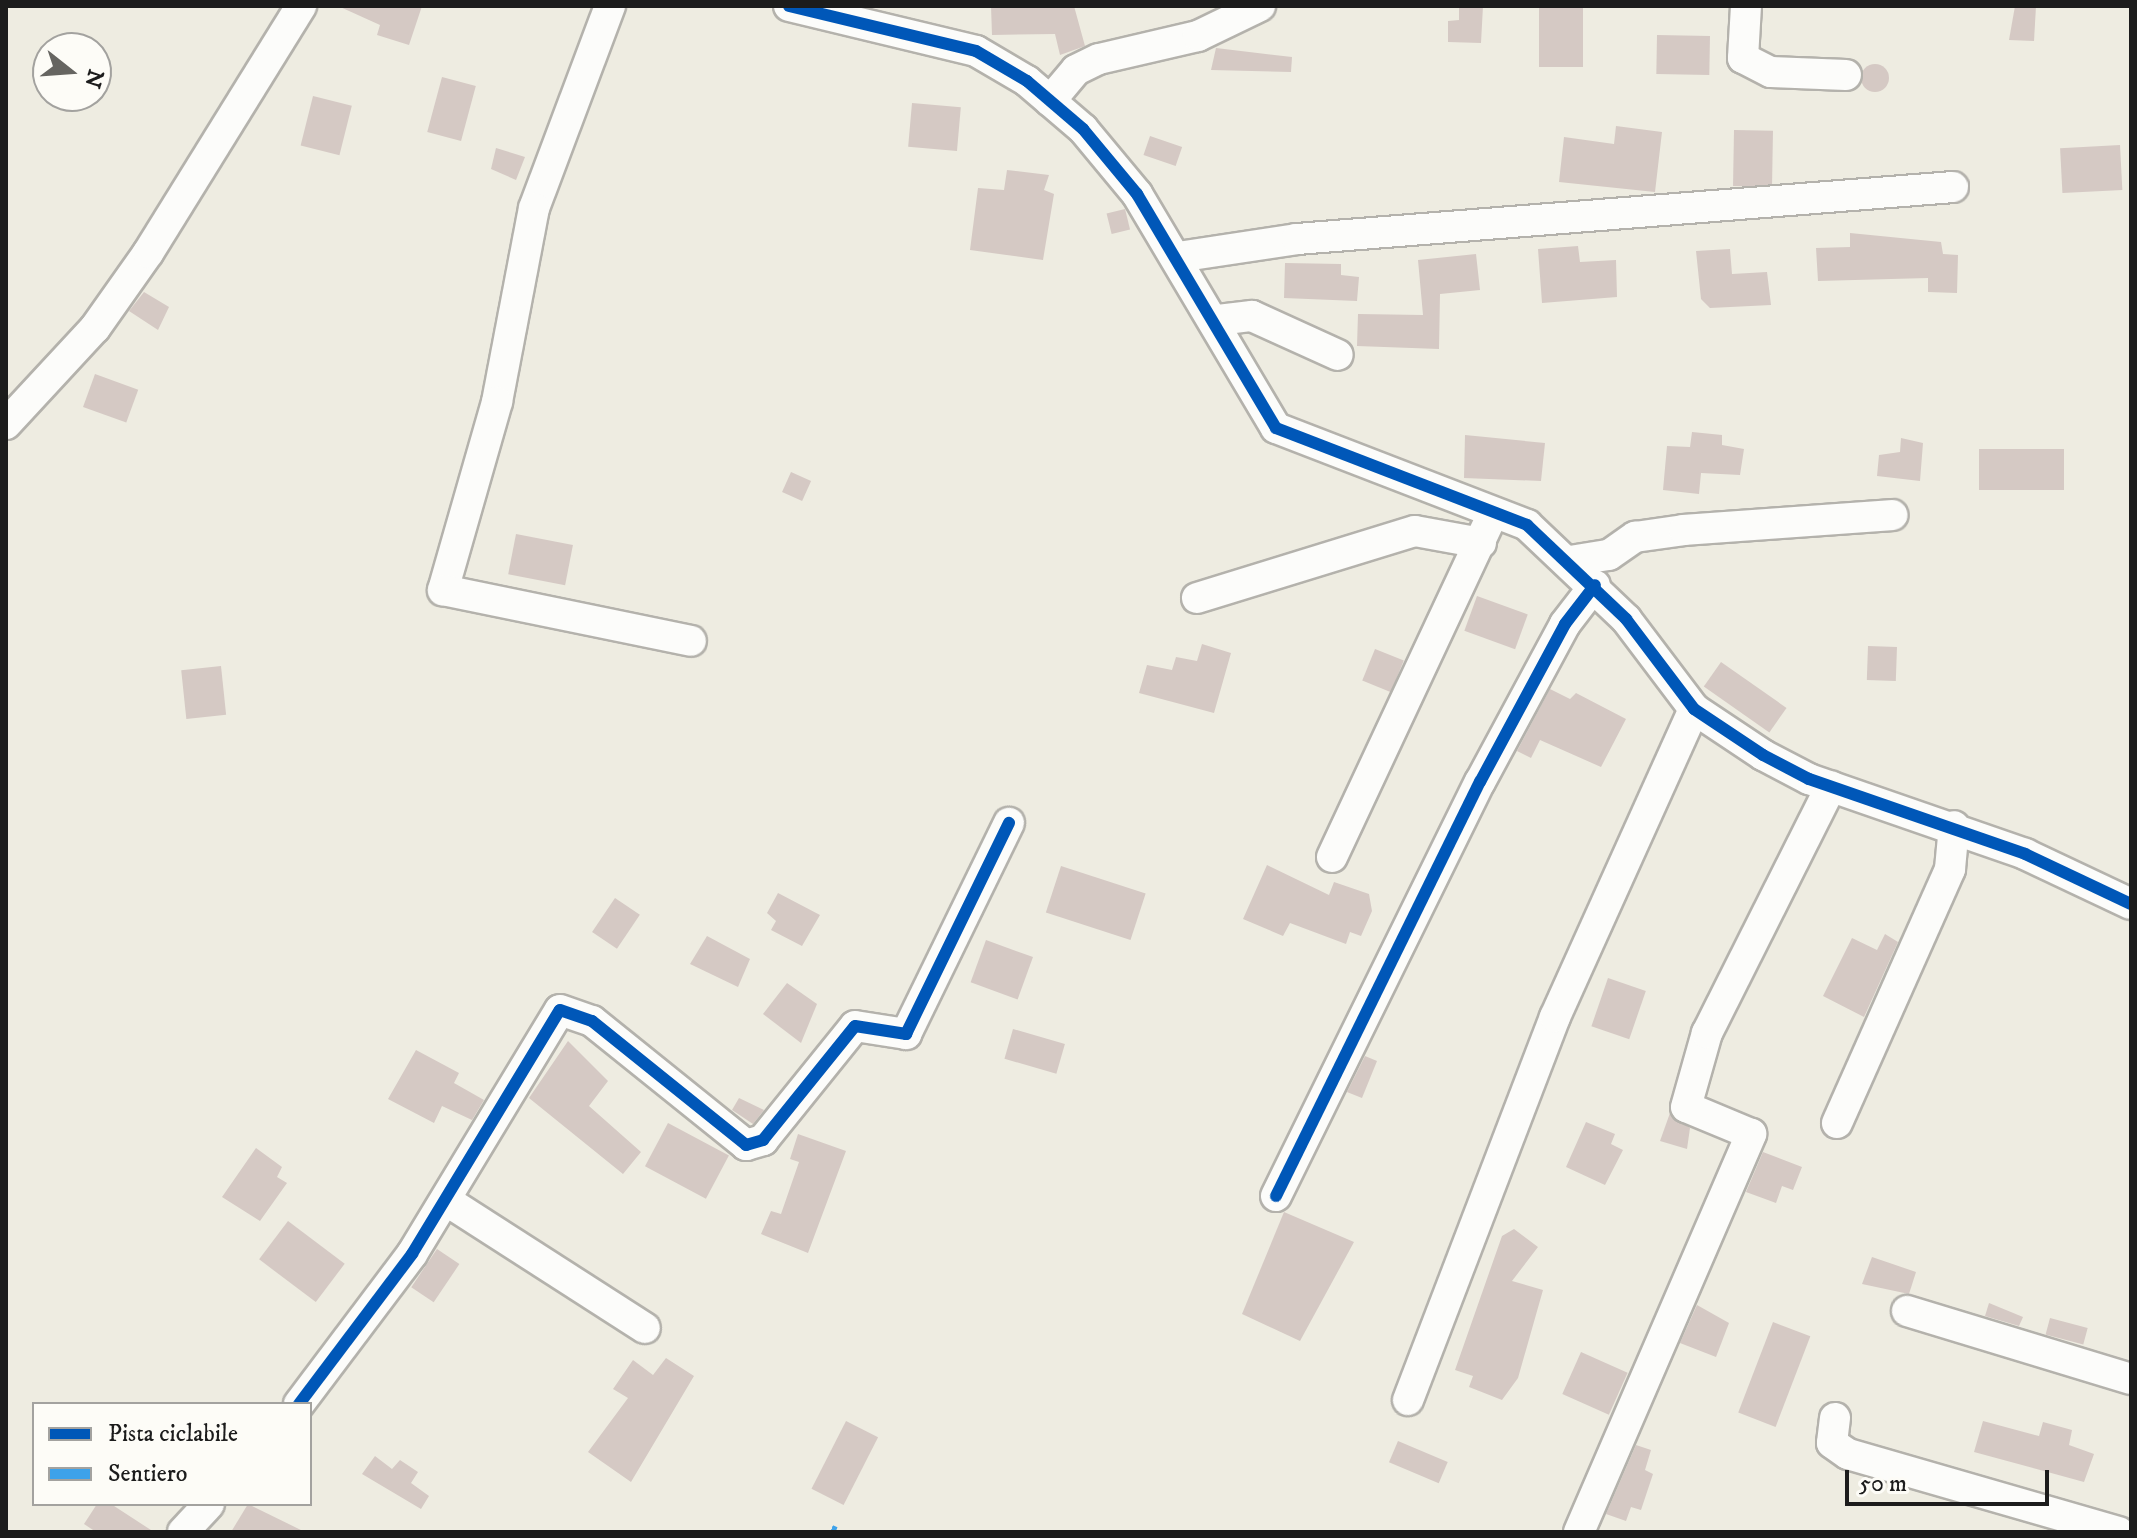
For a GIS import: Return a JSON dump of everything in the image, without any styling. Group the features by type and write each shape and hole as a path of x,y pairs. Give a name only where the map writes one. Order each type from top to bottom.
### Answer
{"street":[{"path":"6,424 95,328 148,253 301,6"},
{"path":"610,6 534,208 497,402 443,590 691,641"},
{"path":"789,6 976,51 1050,101 1137,194 1218,320 1276,428 1527,525 1595,585 1694,709 1763,755 1831,786 1954,826 2131,904"},
{"path":"1050,101 1076,70 1099,59 1198,36 1260,6"},
{"path":"1746,6 1743,58 1771,72 1846,75"},
{"path":"1178,257 1297,239 1953,187"},
{"path":"1218,320 1252,316 1338,355"},
{"path":"1332,857 1493,514"},
{"path":"1570,561 1609,555 1635,537 1684,530 1892,515"},
{"path":"1197,598 1415,531 1481,543"},
{"path":"1276,1196 1480,782 1565,624 1595,585"},
{"path":"1408,1400 1555,1017 1694,709"},
{"path":"1579,1532 1751,1134 1686,1107 1707,1033 1831,786"},
{"path":"300,1402 447,1201 560,1010 592,1021 746,1145 763,1140 855,1026 906,1034 1009,823"},
{"path":"1837,1123 1950,869 1954,826"},
{"path":"447,1201 645,1328"},
{"path":"1907,1311 2131,1379"},
{"path":"1835,1418 1832,1443 1848,1454 2119,1532"},
{"path":"183,1532 207,1506"},
{"path":"2127,1532 2131,1508"}],"building":[{"path":"338,6 422,6 409,45 377,35 380,25"},
{"path":"991,6 1074,6 1085,46 1060,55 1055,34 992,35"},
{"path":"1459,6 1483,6 1481,43 1448,42 1448,21 1459,20"},
{"path":"1539,6 1583,6 1583,67 1539,67"},
{"path":"2015,6 2036,6 2034,41 2009,40"},
{"path":"1657,35 1710,36 1709,75 1656,74"},
{"path":"1216,48 1292,57 1291,72 1211,70"},
{"path":"1875,64 1885,68 1889,78 1885,88 1875,92 1865,88 1861,78 1865,68"},
{"path":"442,77 476,86 461,141 427,132"},
{"path":"313,96 352,106 339,155 301,145"},
{"path":"912,103 961,107 957,151 908,147"},
{"path":"1616,126 1662,132 1655,192 1559,182 1564,137 1614,144"},
{"path":"1734,130 1773,131 1772,187 1733,186"},
{"path":"1150,136 1182,147 1176,166 1143,155"},
{"path":"2120,145 2122,190 2062,193 2060,148"},
{"path":"496,148 525,157 516,180 491,169"},
{"path":"1007,170 1049,175 1044,190 1054,194 1043,260 970,250 978,188 1004,190"},
{"path":"1125,209 1130,229 1112,234 1107,214"},
{"path":"1850,233 1941,242 1943,254 1958,255 1957,293 1928,292 1928,278 1818,281 1816,248 1850,247"},
{"path":"1578,246 1580,262 1616,260 1617,297 1542,303 1538,249"},
{"path":"1730,249 1732,274 1767,272 1771,305 1710,308 1701,299 1696,251"},
{"path":"1476,254 1480,290 1440,294 1439,349 1357,346 1358,314 1423,315 1418,260"},
{"path":"1285,263 1341,264 1341,275 1359,277 1357,301 1284,298"},
{"path":"144,292 169,307 158,330 129,311"},
{"path":"95,374 138,390 126,423 83,407"},
{"path":"1692,432 1722,435 1722,445 1744,449 1740,475 1701,473 1699,494 1663,490 1667,446 1690,447"},
{"path":"1465,435 1545,443 1541,481 1464,478"},
{"path":"1901,438 1923,443 1920,481 1877,476 1879,455 1900,452"},
{"path":"1979,449 2064,449 2064,490 1979,490"},
{"path":"791,472 811,481 802,501 782,492"},
{"path":"516,534 573,545 565,585 508,574"},
{"path":"1477,596 1528,614 1515,649 1464,631"},
{"path":"1202,644 1231,653 1214,713 1139,693 1147,665 1172,670 1176,657 1197,661"},
{"path":"1868,646 1897,647 1896,681 1867,680"},
{"path":"1375,649 1404,661 1391,692 1362,681"},
{"path":"1721,662 1787,708 1769,732 1704,687"},
{"path":"221,666 226,715 186,719 181,670"},
{"path":"1550,689 1570,699 1576,693 1626,719 1601,767 1540,740 1531,758 1517,751"},
{"path":"1267,865 1329,895 1334,882 1369,894 1372,911 1361,936 1350,932 1346,944 1290,923 1283,936 1243,919"},
{"path":"1061,866 1146,894 1131,940 1046,913"},
{"path":"778,893 820,915 802,946 771,930 776,921 767,913"},
{"path":"615,898 640,915 617,949 592,932"},
{"path":"1885,934 1898,942 1864,1017 1823,996 1852,938 1877,950"},
{"path":"707,936 750,959 738,987 690,964"},
{"path":"986,940 1033,957 1018,999 971,982"},
{"path":"1608,978 1646,991 1629,1039 1591,1026"},
{"path":"787,983 817,1004 801,1043 763,1014"},
{"path":"1013,1029 1065,1044 1056,1074 1004,1059"},
{"path":"568,1041 608,1081 589,1106 641,1152 623,1174 529,1098"},
{"path":"416,1050 459,1073 454,1083 484,1100 472,1120 442,1106 434,1123 388,1099"},
{"path":"1365,1056 1377,1061 1362,1098 1347,1092"},
{"path":"739,1098 764,1110 753,1124 732,1110"},
{"path":"1670,1113 1690,1128 1687,1149 1660,1141"},
{"path":"1586,1122 1615,1134 1611,1144 1623,1150 1605,1185 1566,1167"},
{"path":"668,1123 729,1155 706,1199 645,1166"},
{"path":"798,1134 846,1151 808,1253 761,1234 771,1211 781,1214 799,1162 790,1159"},
{"path":"256,1148 282,1167 277,1177 287,1183 260,1221 222,1197"},
{"path":"1763,1152 1802,1167 1793,1190 1782,1186 1776,1203 1746,1192"},
{"path":"1284,1212 1354,1242 1300,1341 1242,1314"},
{"path":"288,1221 345,1264 316,1302 259,1259"},
{"path":"1514,1229 1538,1247 1512,1281 1543,1290 1518,1378 1502,1400 1469,1387 1473,1376 1455,1370 1502,1236"},
{"path":"437,1249 459,1264 434,1302 411,1287"},
{"path":"1872,1257 1916,1272 1909,1294 1862,1284"},
{"path":"1989,1303 2023,1317 2019,1326 1985,1316"},
{"path":"1697,1305 1729,1323 1716,1357 1680,1343"},
{"path":"2050,1318 2088,1328 2083,1345 2046,1334"},
{"path":"1773,1322 1810,1336 1776,1427 1738,1413"},
{"path":"1581,1352 1628,1373 1609,1415 1562,1394"},
{"path":"666,1358 694,1376 631,1482 588,1452 628,1398 613,1389 633,1360 653,1375"},
{"path":"846,1421 878,1437 844,1505 811,1489"},
{"path":"1983,1421 2039,1436 2043,1422 2072,1430 2069,1445 2094,1454 2084,1482 1974,1452"},
{"path":"1398,1441 1448,1462 1439,1483 1389,1462"},
{"path":"1636,1445 1651,1450 1645,1470 1653,1474 1641,1510 1631,1507 1626,1521 1606,1514"},
{"path":"375,1456 392,1469 400,1460 418,1472 411,1483 429,1496 421,1509 362,1474"},
{"path":"96,1506 114,1506 154,1532 96,1532 84,1524"},
{"path":"247,1506 252,1506 305,1532 231,1532"}],"marked path":[{"path":"831,1530 836,1532"}],"cycle path":[{"path":"789,6 976,51 1027,81 1083,129 1137,194 1276,428 1527,525 1626,619 1694,709 1763,755 1809,779 2025,854 2131,904"},
{"path":"1276,1196 1480,782 1565,624 1595,585"},
{"path":"301,1402 412,1254 560,1010 592,1021 746,1145 763,1140 855,1026 906,1034 1009,823"}]}
